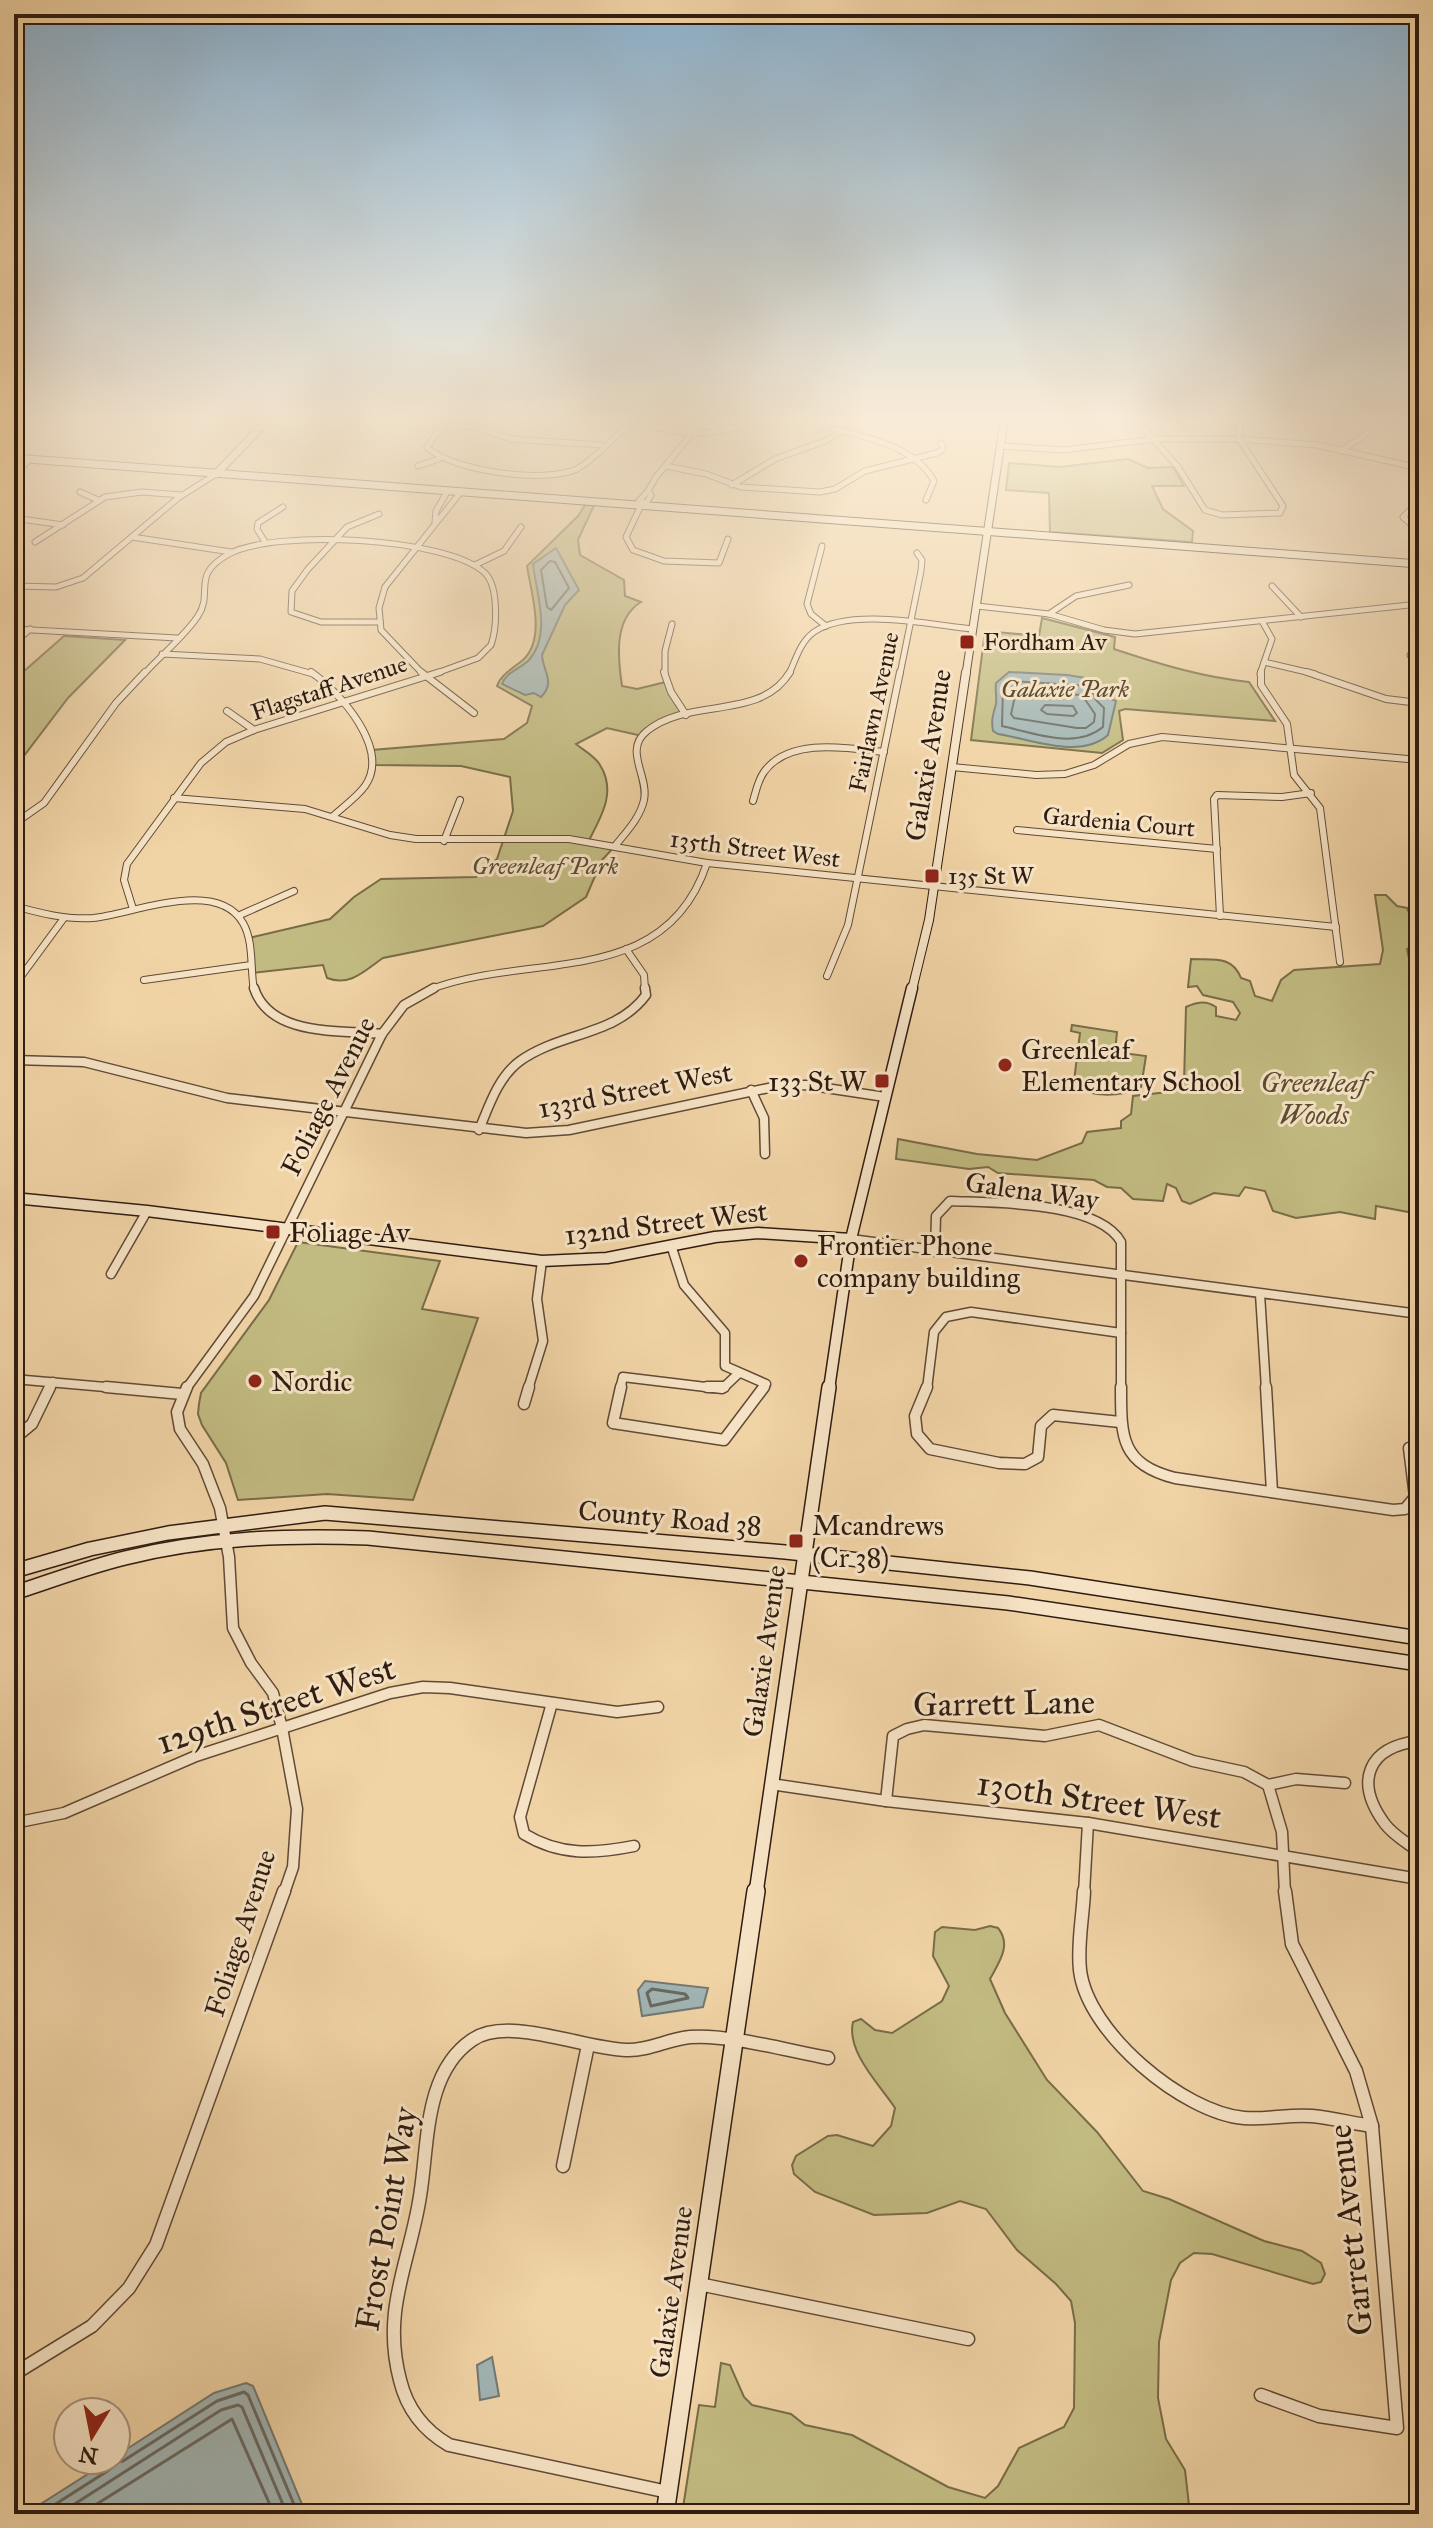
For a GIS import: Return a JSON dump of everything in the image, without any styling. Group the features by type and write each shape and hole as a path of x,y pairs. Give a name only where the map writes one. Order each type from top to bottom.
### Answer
{"street":[{"path":"14,586 50,587 79,581 128,540"},
{"path":"151,540 232,553"},
{"path":"422,540 383,590 380,622 385,637 474,713"},
{"path":"14,824 44,803 116,703 201,612 203,583 208,572 232,553 265,542 333,542 416,548 452,554 475,565 504,551 512,540"},
{"path":"628,540 633,550 645,557 664,561 719,563 728,540"},
{"name":"Galaxie Avenue","path":"665,2514 851,1239 929,920 987,540"},
{"path":"1095,540 1419,564"},
{"path":"333,542 295,585 290,597 291,612 300,618 338,623 380,622"},
{"path":"822,546 807,604 811,614 826,626"},
{"name":"Fairlawn Avenue","path":"827,976 848,925 858,879 921,571 922,560 917,553"},
{"name":"Flagstaff Avenue","path":"133,909 124,880 127,864 174,798 213,751 254,730 476,659 493,644 491,583 475,565"},
{"path":"1049,614 1059,603 1076,595 1129,585"},
{"path":"1272,586 1301,617"},
{"path":"977,606 1049,614 1104,630 1135,634 1419,604"},
{"path":"615,846 637,818 644,799 644,782 636,753 638,741 656,725 752,700 776,690 790,676 802,641 826,626 860,620 973,629"},
{"path":"1262,621 1272,639 1260,674 1261,685 1283,714 1294,775 1320,808 1340,962"},
{"path":"672,624 664,650 663,670 670,693 686,715"},
{"path":"14,629 177,638"},
{"path":"14,643 30,629"},
{"path":"162,654 286,663 308,670 321,679 365,730 375,765 366,785 333,816"},
{"path":"1410,655 1419,655"},
{"path":"1264,662 1321,675 1386,699 1419,703"},
{"path":"227,711 254,730"},
{"path":"952,767 1036,775 1065,774 1094,765 1129,744 1162,737 1419,760"},
{"path":"753,801 764,771 789,754 827,747 884,752"},
{"path":"1220,916 1214,799 1217,795 1282,797 1311,793"},
{"name":"135th Street West","path":"174,798 276,804 333,816 390,835 444,841 569,839 707,863 1336,927"},
{"path":"444,841 460,800"},
{"name":"Gardenia Court","path":"1017,830 1217,849"},
{"name":"Foliage Avenue","path":"14,2374 92,2326 129,2288 156,2245 293,1867 297,1809 282,1728 273,1693 251,1663 233,1628 229,1557 222,1523 203,1464 180,1429 177,1412 182,1394 254,1296 289,1230 382,1034 403,1006 439,986 587,960 626,949 658,933 683,913 697,893 707,863"},
{"path":"240,915 294,891"},
{"path":"14,906 64,918 95,918 196,899 221,904 240,915 248,929 255,997 274,1016 300,1025 382,1034"},
{"path":"14,986 64,918"},
{"path":"479,1130 498,1085 519,1061 553,1043 613,1026 639,1006 646,991 646,976 640,963 626,949"},
{"path":"144,980 251,965"},
{"name":"133rd Street West","path":"14,1060 84,1062 227,1098 479,1130 526,1133 569,1130 751,1090 806,1085 885,1097"},
{"path":"751,1090 764,1118 765,1154"},
{"name":"132nd Street West","path":"14,1198 147,1211 542,1261 607,1258 758,1233 851,1239 1419,1314"},
{"name":"Galena Way","path":"935,1252 935,1213 950,1201 1041,1209 1090,1217 1115,1227 1121,1233 1121,1276"},
{"path":"111,1274 147,1211"},
{"path":"671,1245 684,1285 725,1333 725,1366 766,1384 724,1440 613,1423 623,1377 722,1389 739,1373"},
{"path":"524,1404 543,1341 537,1299 542,1261"},
{"path":"1121,1276 1120,1422 1126,1451 1153,1472 1175,1478 1393,1510 1405,1509 1415,1497 1409,1448"},
{"path":"1260,1294 1272,1492"},
{"path":"1120,1422 1053,1415 1041,1426 1038,1457 1015,1464 930,1449 917,1434 915,1416 917,1405 926,1393 934,1332 940,1322 953,1314 971,1312 1121,1333"},
{"path":"14,1379 182,1394"},
{"path":"14,1439 32,1424 53,1382"},
{"name":"County Road 38","path":"14,1571 75,1551 222,1523 325,1513 1030,1578 1419,1638"},
{"path":"14,1593 125,1558 225,1541 287,1535 368,1538 801,1579 1008,1603 1419,1664"},
{"name":"129th Street West","path":"14,1823 64,1813 196,1756 390,1693 423,1687 617,1712 658,1707"},
{"path":"552,1703 520,1817 524,1834 539,1845 593,1855 634,1846"},
{"name":"Garrett Lane","path":"886,1801 893,1736 913,1727 936,1726 1020,1736 1048,1736 1085,1724 1099,1725 1193,1761 1244,1772 1268,1785"},
{"path":"1419,1741 1401,1742 1377,1754 1371,1764 1368,1784 1373,1804 1387,1827 1419,1852"},
{"path":"1268,1785 1285,1779 1302,1778 1345,1783"},
{"name":"130th Street West","path":"771,1784 886,1801 1088,1823 1419,1879"},
{"name":"Garrett Avenue","path":"1261,2395 1319,2416 1397,2428 1372,2126 1356,2071 1292,1944 1286,1914 1282,1832 1268,1785"},
{"path":"1088,1823 1080,1970 1087,1997 1105,2026 1159,2081 1207,2109 1243,2118 1311,2116 1372,2126"},
{"name":"Frost Point Way","path":"668,2492 449,2445 426,2430 409,2409 392,2356 394,2300 419,2203 429,2124 443,2075 466,2042 482,2033 499,2029 588,2045 645,2050 689,2037 828,2058"},
{"path":"563,2166 588,2045"},
{"path":"699,2284 968,2339"}],"green space":[{"name":"Greenleaf Park","path":"554,540 578,540 580,555 624,580 625,596 641,602 632,609 622,629 619,664 622,686 637,689 666,682 686,715 656,725 642,736 607,728 576,744 598,762 607,785 605,804 588,842 615,846 602,860 586,897 543,926 383,958 351,979 327,978 323,965 252,973 249,938 330,919 354,897 381,879 476,877 497,859 513,811 510,777 461,766 375,765 372,750 504,739 527,723 532,706 497,686 505,674 524,659 534,639 535,614 527,566"},
{"name":"Galaxie Park","path":"1042,618 1115,637 1114,649 1147,660 1249,682 1275,721 1125,709 1119,711 1123,740 1102,753 971,740 985,631 1039,636"},
{"path":"64,636 125,640 68,698 14,769 14,680"},
{"name":"Greenleaf Woods","path":"1375,895 1386,895 1397,906 1407,908 1419,934 1419,943 1407,949 1419,991 1419,1044 1415,1045 1414,1053 1419,1069 1419,1140 1415,1144 1419,1149 1419,1214 1376,1206 1375,1219 1340,1212 1296,1218 1273,1211 1265,1191 1245,1187 1239,1196 1214,1193 1190,1204 1182,1201 1176,1188 1167,1184 1163,1201 1133,1199 1121,1188 1107,1187 1094,1180 998,1173 988,1167 969,1169 896,1159 898,1139 977,1154 1037,1160 1082,1143 1087,1132 1121,1128 1121,1121 1131,1114 1133,1096 1168,1092 1184,1083 1186,1007 1209,1003 1216,1007 1216,1016 1236,1020 1240,1013 1233,1002 1203,995 1197,986 1188,987 1191,959 1227,962 1241,978 1250,981 1255,996 1272,1001 1281,980 1294,970 1380,964 1383,950"},
{"path":"1072,1025 1117,1032 1115,1052 1146,1056 1141,1087 1108,1095 1087,1092 1088,1083 1074,1081 1080,1033 1071,1031"},
{"path":"298,1242 440,1261 422,1309 478,1318 413,1500 327,1494 238,1500 226,1463 202,1425 198,1414 201,1393 269,1300"},
{"path":"990,1926 998,1928 1004,1941 1003,1954 990,1979 1005,2013 1047,2080 1097,2132 1143,2191 1169,2199 1264,2241 1302,2251 1321,2263 1325,2274 1321,2282 1313,2284 1212,2254 1194,2253 1180,2263 1171,2280 1159,2342 1158,2398 1166,2439 1185,2470 1190,2514 682,2514 699,2405 715,2407 721,2363 730,2365 744,2397 752,2405 791,2414 805,2425 852,2435 948,2487 985,2498 998,2486 1019,2448 1064,2427 1074,2408 1075,2323 1071,2301 1017,2250 986,2209 960,2201 927,2213 874,2215 815,2192 794,2174 792,2165 796,2156 828,2136 837,2135 873,2146 891,2126 895,2108 859,2056 854,2045 853,2022 861,2019 875,2030 892,2033 942,2001 949,1986 933,1956 935,1932 942,1927 975,1930"}],"water":[{"path":"556,548 579,590 565,605 542,655 548,682 545,692 541,697 534,693 525,695 502,684 536,650 541,613 533,564"},
{"path":"1009,672 1098,680 1103,696 1116,701 1108,735 1097,742 1070,747 993,731 996,683"},
{"path":"645,1981 708,1988 703,2007 642,2016 638,1990"},
{"path":"492,2357 499,2396 480,2400 477,2365"},
{"path":"246,2383 253,2386 306,2514 25,2514 85,2476 132,2476 132,2446 214,2393"}],"place":[{"name":"Fordham Av","path":"967,642"},
{"name":"135 St W","path":"932,876"},
{"name":"Greenleaf Elementary School","path":"1005,1065"},
{"name":"133 St W","path":"882,1081"},
{"name":"Foliage Av","path":"273,1232"},
{"name":"Frontier Phone company building","path":"801,1261"},
{"name":"Nordic","path":"255,1381"},
{"name":"Mcandrews (Cr 38)","path":"796,1541"}]}
